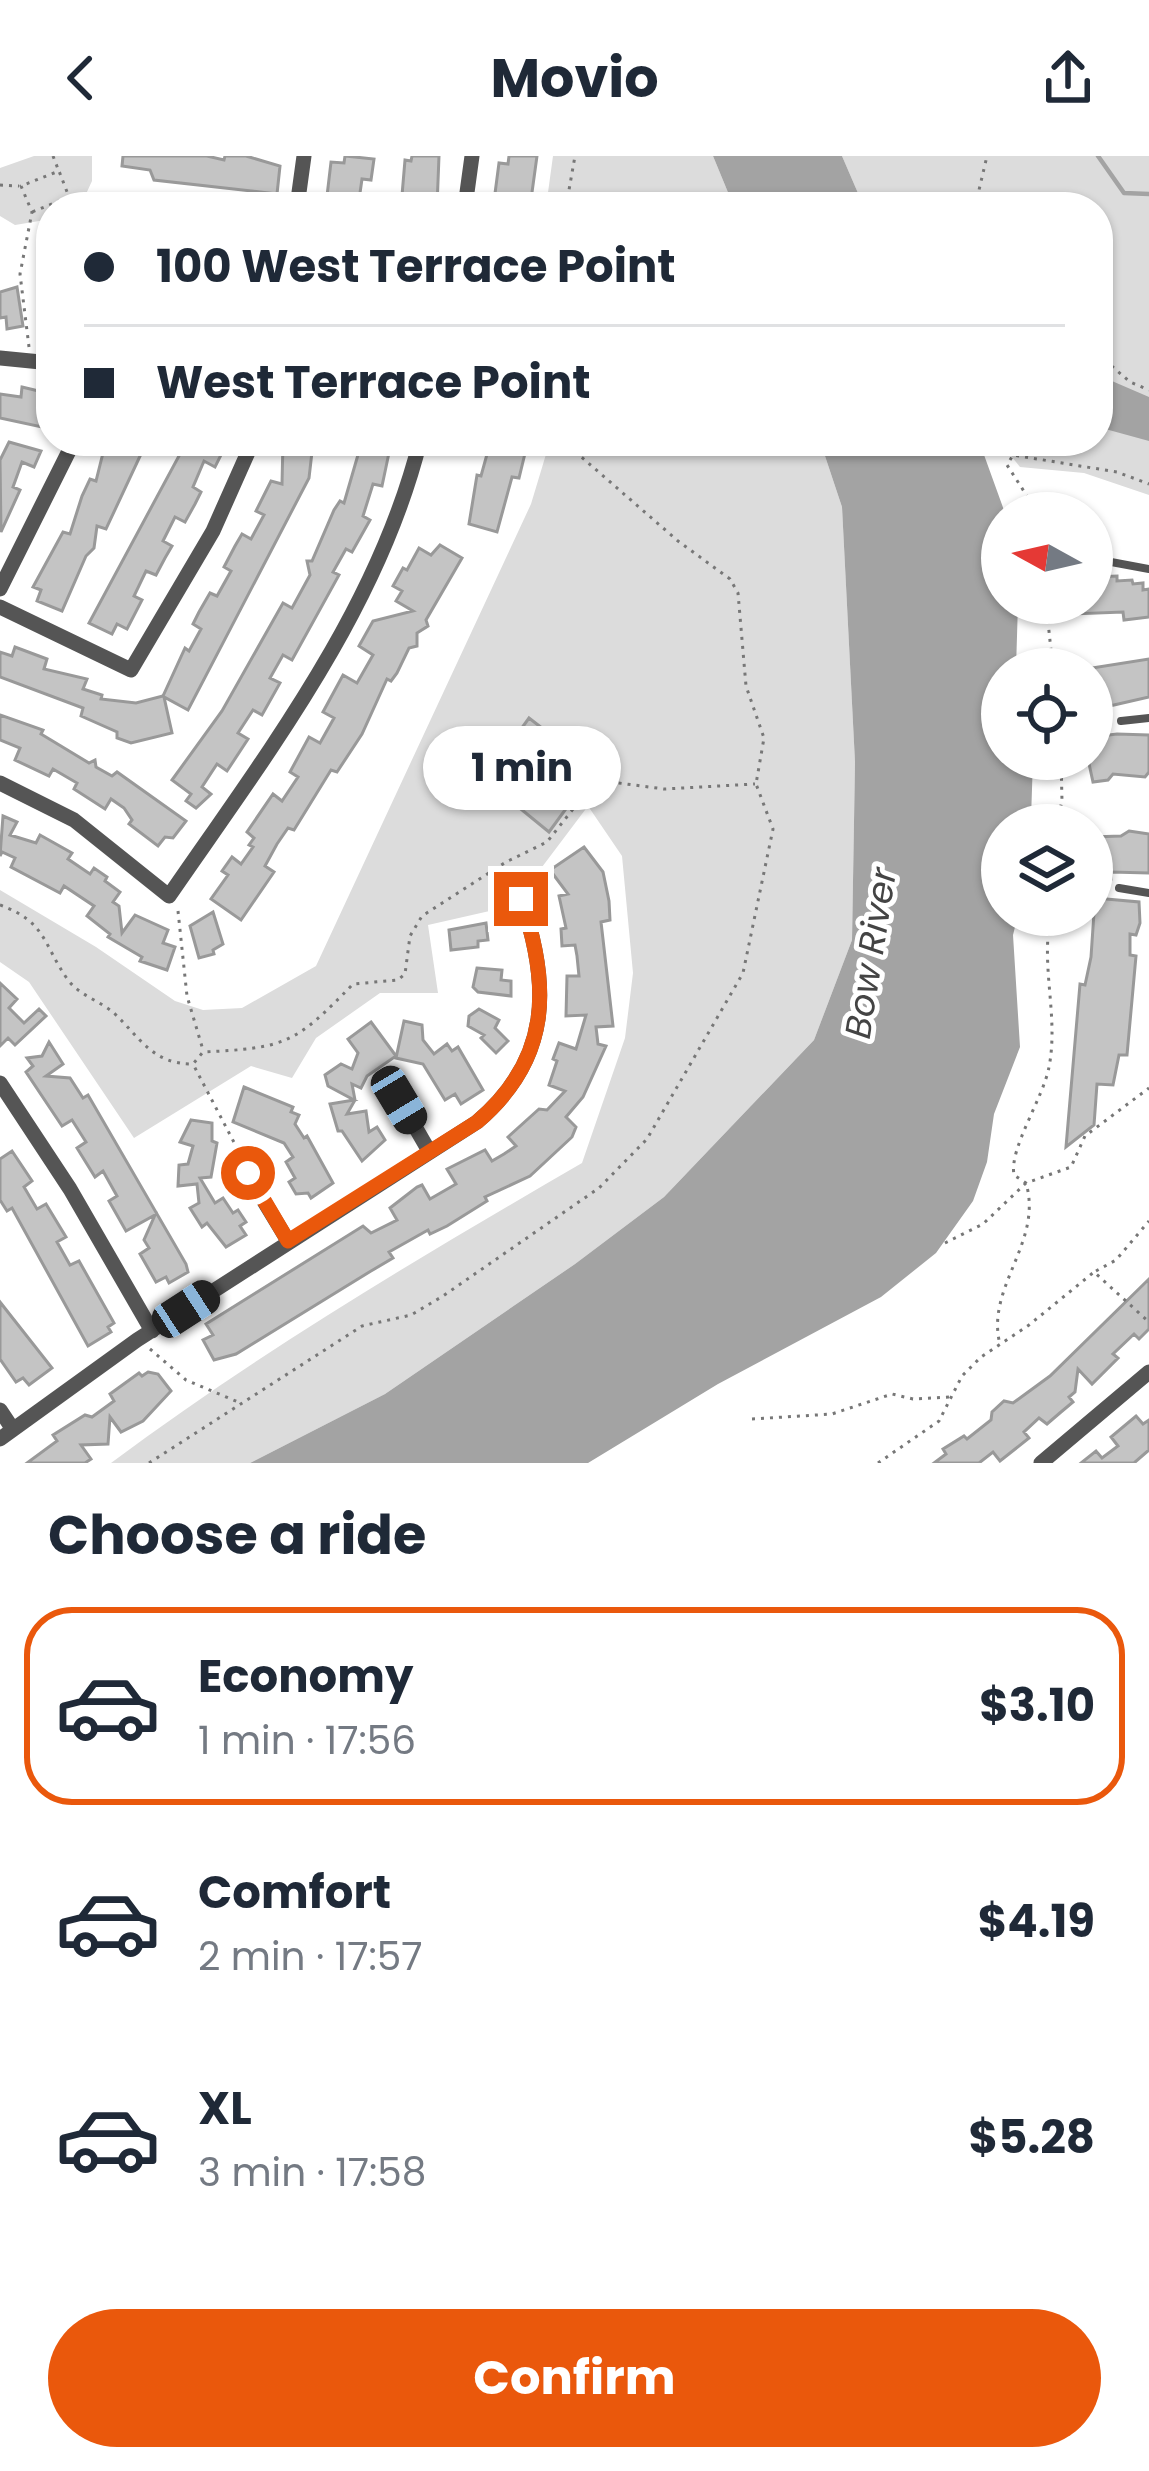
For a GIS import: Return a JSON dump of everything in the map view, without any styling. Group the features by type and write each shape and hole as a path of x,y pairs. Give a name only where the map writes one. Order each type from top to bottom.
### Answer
{"street":[{"path":"299,192 304,156"},
{"path":"467,192 472,156"},
{"path":"0,358 36,362"},
{"path":"0,589 66,456"},
{"path":"0,607 131,670 213,531 249,456"},
{"path":"0,783 74,820 169,896 295,714 375,567 406,495 415,456"},
{"path":"0,1410 6,1433 288,1241 477,1122 504,1099 525,1070 536,1037 540,969 521,899"},
{"path":"0,1083 70,1189 150,1339"},
{"path":"399,1100 429,1151"},
{"path":"248,1173 288,1241"},
{"path":"1041,1463 1149,1372"}],"lane":[{"path":"1113,562 1149,569"},
{"path":"1121,721 1149,718"},
{"path":"1119,889 1149,892"}],"path":[{"path":"53,156 67,192"},
{"path":"569,192 575,156"},
{"path":"979,192 987,156"},
{"path":"0,185 21,186 58,171"},
{"path":"21,186 32,212 20,274 29,351"},
{"path":"32,212 36,210"},
{"path":"1113,367 1149,390"},
{"path":"148,1463 362,1326 411,1315 443,1296 599,1188 631,1159 663,1114 742,973 772,840 770,816 756,784 763,745 746,686 735,586 581,456"},
{"path":"1012,456 1006,465 1023,492"},
{"path":"1019,456 1117,472 1149,484"},
{"path":"194,1064 203,1052 276,1047 319,1019 353,983 398,980 405,974 410,936 422,916 492,870 547,842 596,780 642,788 756,784"},
{"path":"0,905 28,918 45,934 68,980 113,1012 138,1042 169,1062 194,1064"},
{"path":"178,910 187,996 203,1052"},
{"path":"999,1344 994,1314 1032,1216 1026,1183 1014,1175 1012,1167 1043,1094 1054,1036 1046,959 1049,936"},
{"path":"194,1064 238,1150"},
{"path":"945,1243 983,1224 1026,1183 1071,1167 1085,1136 1149,1088"},
{"path":"878,1463 939,1420 962,1376 1094,1272 1117,1261 1149,1221"},
{"path":"1094,1272 1149,1322"},
{"path":"150,1339 186,1380 240,1402"},
{"path":"752,1419 832,1414 892,1394 914,1399 951,1397"}],"shaded area":[{"path":"34,156 92,156 92,181 87,192 36,192 36,222 15,225 0,216 0,168"},
{"path":"553,156 713,156 728,192 548,192"},
{"path":"842,156 1149,156 1149,495 1084,473 1020,467 1011,456 1113,456 1113,192 858,192"},
{"path":"545,456 825,456 842,507 855,762 852,940 814,1040 664,1197 385,1394 250,1463 111,1463 283,1344 582,1163 625,1038 633,973 622,856 588,806 533,879 517,877 499,889 494,910 428,925 438,993 380,993 316,1038 292,1078 251,1066 134,1138 29,982 0,962 0,890 175,1001 203,1010 242,1008 316,966 531,504"}],"water":[{"path":"713,156 842,156 858,192 728,192"},
{"path":"1113,381 1149,397 1149,441 1113,431"},
{"name":"Bow River","path":"825,456 984,456 997,492 981,492 981,624 1017,624 1017,648 981,648 981,780 1032,780 1032,804 981,804 981,936 1013,936 1020,1047 994,1114 987,1162 973,1201 936,1253 881,1297 718,1384 588,1463 250,1463 385,1394 575,1264 664,1197 814,1040 852,940 855,762 842,507"}],"building":[{"path":"123,156 224,160 225,156 246,156 280,166 277,192 259,192 154,180 150,170 122,166"},
{"path":"345,156 374,159 371,180 362,179 360,192 327,192 331,162 344,163"},
{"path":"412,156 439,156 438,192 402,192 405,160 411,161"},
{"path":"509,156 537,156 532,192 495,192 499,163 508,164"},
{"path":"17,287 23,326 7,329 6,317 0,318 0,292"},
{"path":"22,387 36,390 36,426 0,418 0,394 21,397"},
{"path":"9,442 36,450 39,456 34,467 22,462 13,487 20,490 1,532 0,460"},
{"path":"102,456 140,456 106,529 97,526 94,548 62,611 37,601 41,590 33,587 63,532 70,534 90,479 96,481"},
{"path":"179,456 220,456 215,467 204,461 193,487 201,492 185,522 175,517 163,541 172,546 156,575 146,571 134,596 142,600 127,629 117,624 112,634 89,623"},
{"path":"283,456 312,456 309,478 188,710 164,697 172,733 131,743 81,716 83,708 0,677 0,652 12,656 15,647 47,659 44,669 87,679 83,689 102,695 101,699 136,703 163,696 185,648 189,651 201,629 193,624 199,612 210,593 217,596 231,571 224,567 235,546 242,534 251,539 264,515 256,511 271,481 282,484"},
{"path":"358,456 388,456 382,486 373,484 363,516 370,520 352,552 346,549 333,572 339,575 292,660 283,655 270,678 280,683 262,715 253,710 238,733 248,739 227,771 217,764 202,787 211,794 196,808 186,801 191,794 172,780 222,711 283,603 292,608 310,575 307,561 312,561 334,510 340,501 344,503"},
{"path":"487,456 524,456 519,478 512,477 497,532 469,524 477,475 481,476"},
{"path":"440,545 462,558 426,620 428,626 417,633 417,646 409,648 397,673 391,681 387,679 362,734 337,772 331,770 294,830 288,828 277,844 265,866 274,872 241,920 211,899 228,875 222,871 232,857 241,864 253,847 249,845 254,838 247,832 273,794 282,801 298,777 290,772 309,737 320,743 334,718 323,712 343,675 357,683 373,655 359,646 373,621 413,611 396,601 402,591 393,586 403,568 407,570 419,548 431,555"},
{"path":"1113,576 1117,581 1143,583 1143,590 1149,589 1149,617 1124,620 1123,612 1113,612"},
{"path":"1149,659 1149,697 1113,705 1113,665"},
{"path":"0,715 43,730 41,734 89,763 95,760 96,767 112,776 117,772 186,821 173,838 165,837 158,846 129,824 132,820 124,808 111,799 105,809 53,769 49,776 15,760 20,748 0,740"},
{"path":"529,718 595,769 549,832 500,792 519,767 503,754"},
{"path":"1113,734 1149,735 1145,777 1113,774"},
{"path":"3,816 17,822 10,835 36,843 40,835 72,853 68,859 90,874 94,868 107,877 105,881 120,892 113,902 119,906 122,933 135,915 168,930 163,943 175,947 167,970 140,961 142,957 108,937 87,916 94,906 64,886 60,893 11,867 15,858 2,852 0,856"},
{"path":"1129,831 1149,834 1149,873 1113,872 1113,836"},
{"path":"584,847 603,872 609,901 610,920 601,922 613,1026 596,1027 598,1044 606,1046 583,1097 566,1117 576,1127 572,1137 530,1176 485,1197 487,1201 447,1226 430,1234 428,1230 389,1252 393,1258 236,1354 214,1360 203,1340 213,1335 206,1324 363,1226 371,1233 397,1220 390,1208 417,1187 422,1185 430,1199 456,1184 447,1169 485,1150 492,1161 504,1154 516,1146 508,1137 565,1091 549,1085 557,1061 553,1059 559,1043 576,1049 586,1015 566,1016 567,976 579,976 577,956 575,945 562,946 561,929 566,928 559,896 568,894 550,870"},
{"path":"1113,900 1139,902 1140,923 1136,935 1130,934 1130,955 1136,956 1127,1055 1119,1055 1113,1085 1097,1084 1094,1125 1066,1147 1080,984 1085,985 1092,936 1113,936"},
{"path":"213,912 223,944 214,954 199,958 190,926"},
{"path":"486,923 488,940 478,941 478,947 451,950 449,930"},
{"path":"477,968 502,970 501,980 511,981 511,996 478,992 473,987"},
{"path":"0,983 17,999 9,1008 24,1023 39,1009 46,1016 15,1045 8,1038 0,1046"},
{"path":"479,1009 499,1020 495,1028 508,1041 496,1053 481,1038 484,1035 468,1026 469,1016"},
{"path":"404,1021 422,1025 423,1040 434,1054 447,1044 452,1051 458,1047 483,1090 461,1104 455,1094 445,1100 423,1064 396,1058"},
{"path":"371,1022 396,1056 367,1076 361,1088 352,1084 355,1100 347,1114 366,1111 369,1132 377,1127 385,1140 362,1161 338,1131 330,1104 354,1100 328,1086 325,1075 341,1064 352,1069 358,1053 348,1039"},
{"path":"49,1042 63,1064 46,1076 70,1078 83,1098 88,1095 186,1264 188,1272 169,1283 166,1277 156,1282 140,1254 149,1248 144,1240 155,1215 126,1231 109,1201 117,1196 103,1171 95,1177 77,1148 86,1142 72,1120 62,1126 26,1072 33,1066 27,1058 42,1056"},
{"path":"244,1087 293,1107 291,1112 299,1115 295,1124 333,1183 311,1198 308,1193 296,1194 289,1182 295,1178 286,1162 293,1157 284,1143 233,1122"},
{"path":"191,1120 212,1123 212,1141 217,1143 211,1177 200,1178 215,1203 223,1198 246,1222 240,1226 246,1235 226,1247 207,1223 202,1227 190,1208 199,1203 197,1184 178,1186 179,1165 188,1164 193,1146 180,1142"},
{"path":"12,1151 32,1181 24,1187 37,1209 46,1204 66,1237 57,1242 70,1265 79,1261 114,1323 108,1327 111,1332 88,1346 12,1208 7,1211 0,1200 0,1159"},
{"path":"1149,1279 1149,1329 1139,1339 1134,1334 1113,1354 1118,1358 1092,1384 1078,1369 1075,1392 1069,1397 1073,1402 1047,1424 1039,1418 1024,1432 1029,1438 1000,1461 993,1452 979,1463 934,1463 946,1454 943,1449 964,1436 967,1439 991,1420 992,1412 1004,1401 1013,1403 1050,1376"},
{"path":"0,1302 52,1368 29,1385 23,1378 16,1382 0,1359"},
{"path":"139,1373 158,1374 171,1391 143,1421 121,1432 110,1417 108,1444 81,1445 91,1459 85,1463 27,1463 57,1441 53,1435 85,1415 92,1417 114,1401 110,1394"},
{"path":"1136,1416 1143,1424 1149,1420 1149,1450 1134,1463 1081,1463 1096,1451 1102,1458 1118,1446 1111,1437"}],"waterway":[{"path":"1098,156 1124,193 1149,194"}],"route":[{"path":"248,1173 288,1241 477,1122 504,1099 525,1070 541,1000 536,940 521,899"}]}
